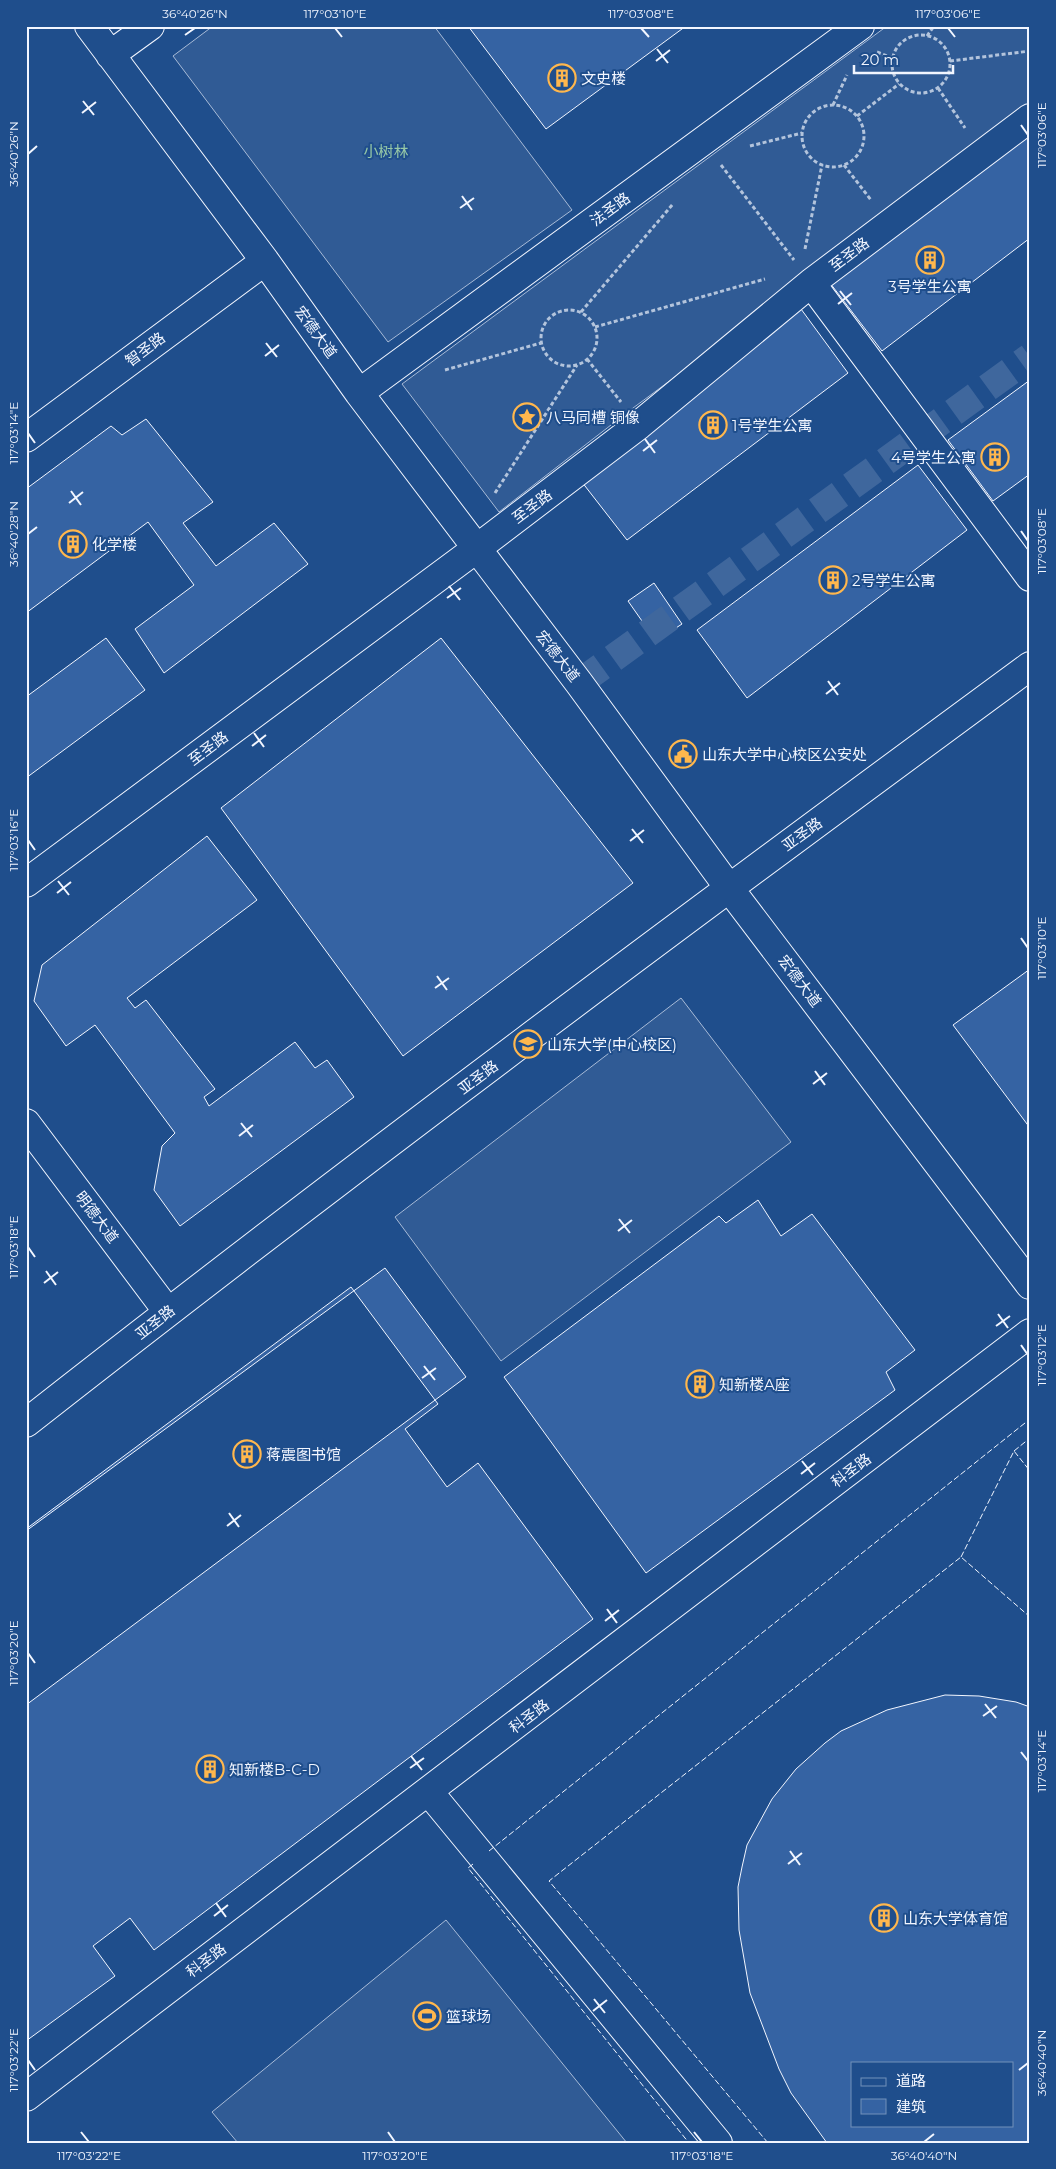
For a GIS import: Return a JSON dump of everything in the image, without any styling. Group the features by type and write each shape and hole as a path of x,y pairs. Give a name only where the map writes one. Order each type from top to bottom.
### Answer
{"lane":[{"name":"宏德大道","path":"89,26 476,550 579,683 729,888 1030,1285"},
{"path":"110,55 150,26"},
{"name":"法圣路","path":"359,393 860,26"},
{"name":"至圣路","path":"26,883 476,550 639,425 806,276 889,224 1030,118"},
{"name":"智圣路","path":"26,438 264,261"},
{"path":"806,276 1030,577"},
{"name":"亚圣路","path":"26,1423 168,1312 729,888 1030,666"},
{"name":"明德大道","path":"26,1123 168,1312"},
{"name":"科圣路","path":"26,2096 1030,1333"},
{"path":"428,1792 718,2143"}],"path":[{"path":"927,36 934,26"},
{"path":"916,35 927,36 943,44 950,61 948,76 938,88 925,93 911,91 900,84 893,72 892,58 896,48 905,40 916,35"},
{"path":"950,61 1030,50"},
{"path":"857,116 900,84"},
{"path":"938,88 982,154"},
{"path":"824,106 840,106 857,116 863,126 864,138 861,150 854,159 844,165 833,167 822,165 813,160 807,153 802,133 804,124 809,116 824,106"},
{"path":"749,146 802,133"},
{"path":"703,141 806,276"},
{"path":"806,276 822,165"},
{"path":"844,165 889,224"},
{"path":"581,312 676,200"},
{"path":"595,327 772,277"},
{"path":"569,310 581,312 592,321 595,327 597,339 595,350 588,359 577,365 562,365 548,357 541,343 542,331 547,320 557,312 569,310"},
{"path":"436,372 541,343"},
{"path":"588,359 639,425"},
{"path":"493,497 577,365"}],"shaded area":[{"name":"小树林","path":"213,26 434,26 572,210 388,342 173,56"},
{"path":"887,26 1030,26 1030,114 629,411 499,512 402,384"},
{"path":"681,998 791,1142 501,1361 395,1217"},
{"name":"篮球场","path":"446,1920 627,2143 238,2143 212,2112"}],"building":[{"name":"文史楼","path":"468,26 686,26 546,129"},
{"name":"3号学生公寓","path":"1030,130 1030,238 882,351 830,283"},
{"name":"1号学生公寓","path":"801,309 848,373 627,540 578,477"},
{"name":"4号学生公寓","path":"1030,380 1030,474 993,501 948,440"},
{"name":"化学楼","path":"146,419 213,502 183,523 216,566 274,523 308,564 164,673 135,629 194,585 148,522 26,613 26,489 111,426 122,435"},
{"name":"2号学生公寓","path":"918,465 967,530 747,698 697,630"},
{"path":"654,583 682,624 656,641 628,601"},
{"path":"106,638 145,690 26,778 26,697"},
{"path":"441,638 633,883 403,1056 221,808"},
{"path":"207,836 257,900 127,998 135,1008 146,1000 215,1089 204,1097 209,1106 295,1042 315,1068 327,1060 354,1097 180,1226 154,1190 162,1146 175,1133 95,1025 66,1046 34,1001 42,965"},
{"path":"1030,969 1030,1128 953,1025"},
{"name":"知新楼A座","path":"758,1200 781,1236 812,1214 915,1350 886,1372 895,1390 646,1573 504,1377 719,1216 726,1223"},
{"name":"蒋震图书馆","path":"385,1268 466,1377 26,1705 26,1531"},
{"name":"知新楼B-C-D","path":"351,1287 438,1404 405,1429 447,1487 478,1463 593,1619 154,1950 130,1918 93,1946 115,1976 26,2041 26,1529"},
{"name":"山东大学体育馆","path":"945,1695 979,1696 1016,1702 1030,1707 1030,2143 827,2143 791,2093 779,2069 750,1993 739,1930 738,1887 747,1845 772,1799 796,1769 841,1731 887,1710"}],"tunnel":[{"path":"579,683 1030,357"}],"fence":[{"path":"489,1851 1030,1419"},
{"path":"1014,1451 1030,1438"},
{"path":"961,1557 1014,1451 1030,1471"},
{"path":"768,2143 549,1881 961,1557 1030,1617"},
{"path":"473,1864 468,1868 689,2143"}],"place":[{"name":"文史楼","path":"562,78"},
{"name":"3号学生公寓","path":"930,260"},
{"name":"八马同槽 铜像","path":"527,417"},
{"name":"1号学生公寓","path":"713,425"},
{"name":"4号学生公寓","path":"995,457"},
{"name":"化学楼","path":"73,544"},
{"name":"2号学生公寓","path":"833,580"},
{"name":"山东大学中心校区公安处","path":"683,754"},
{"name":"山东大学(中心校区)","path":"528,1044"},
{"name":"知新楼A座","path":"700,1384"},
{"name":"蒋震图书馆","path":"247,1454"},
{"name":"知新楼B-C-D","path":"210,1769"},
{"name":"山东大学体育馆","path":"884,1918"},
{"name":"篮球场","path":"427,2016"}]}
